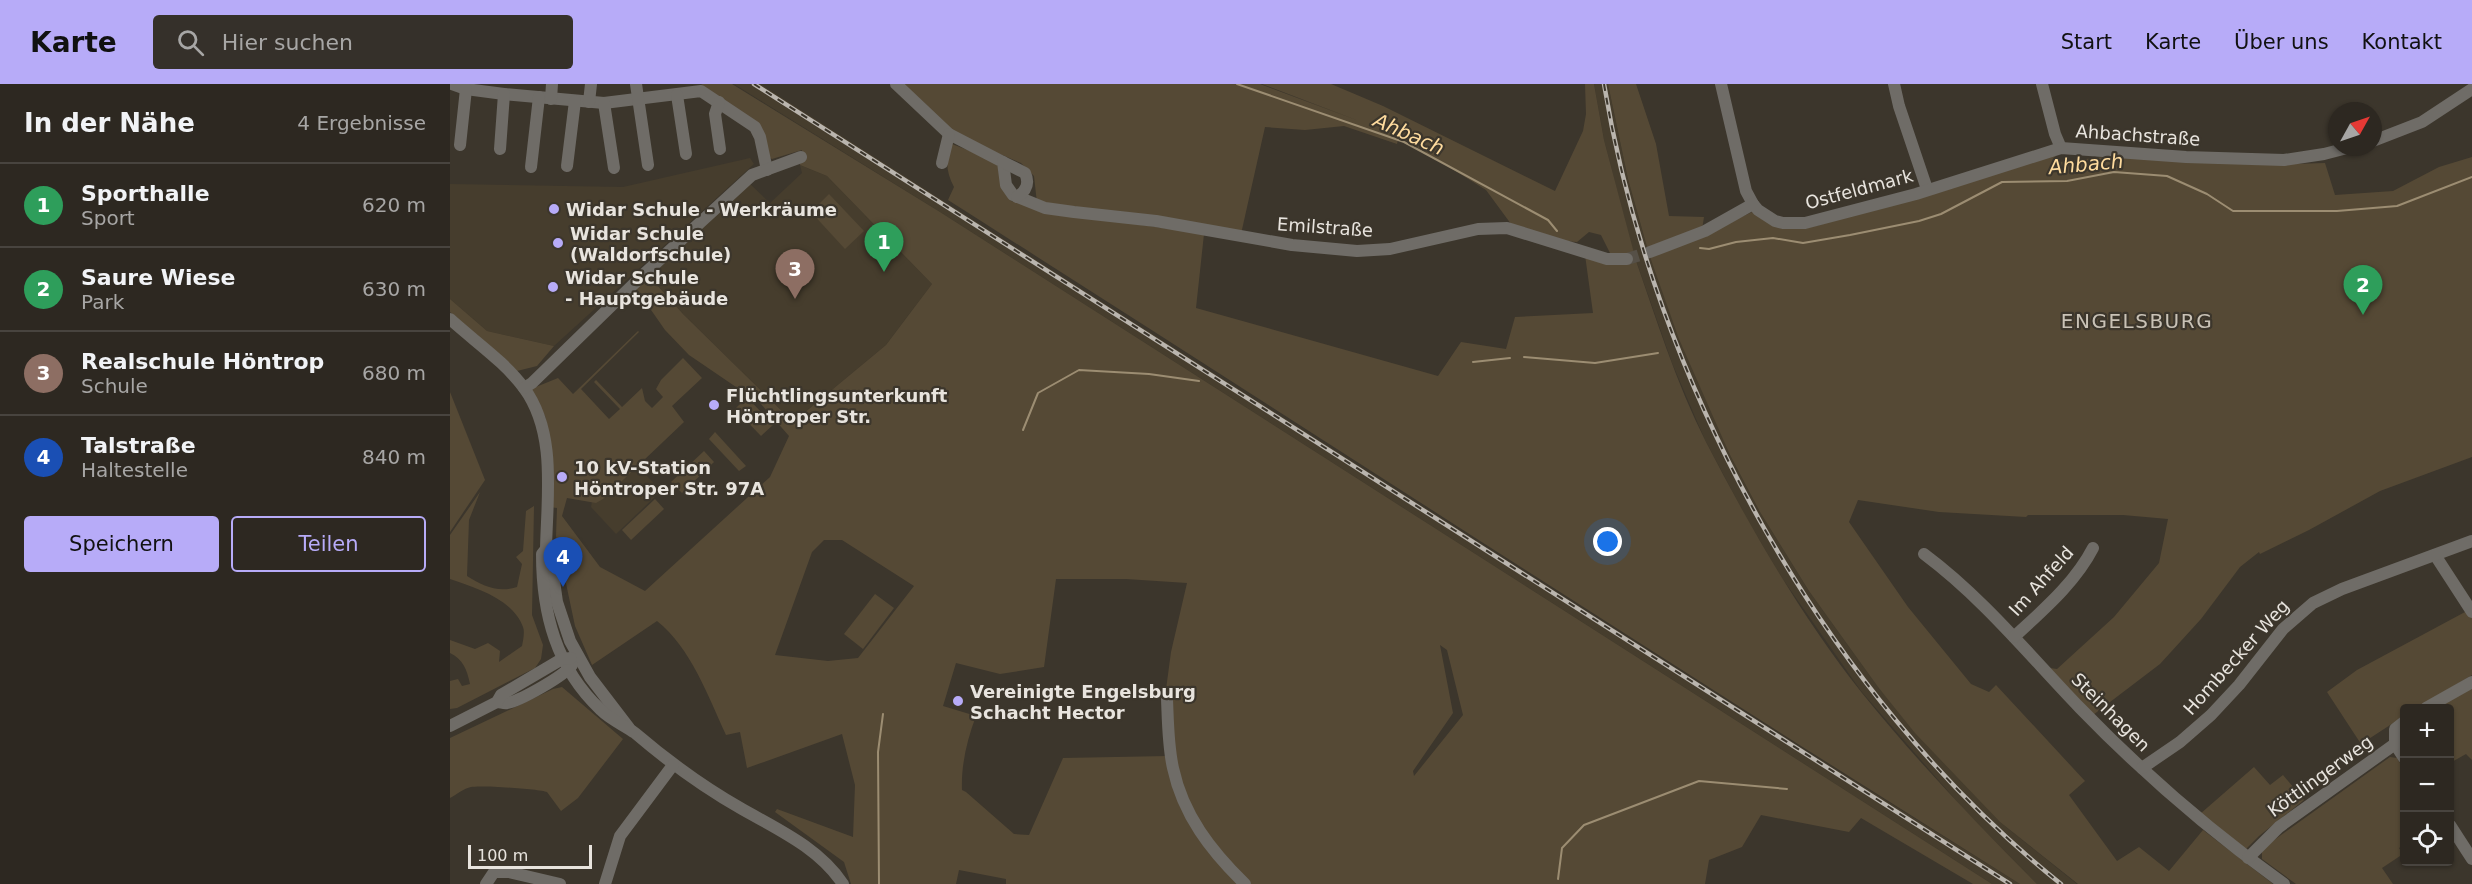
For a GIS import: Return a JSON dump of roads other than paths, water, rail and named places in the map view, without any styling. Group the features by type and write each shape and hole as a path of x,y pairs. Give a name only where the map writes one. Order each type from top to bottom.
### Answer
{"street":[{"path":"454,84 466,90 508,91 545,98 604,103 701,91 758,132 767,170"},
{"path":"531,167 545,98 552,84"},
{"path":"590,102 591,84"},
{"path":"636,84 648,165"},
{"path":"896,84 949,134 1025,173 1027,186 1017,197 1009,191 1006,185 1003,162"},
{"path":"1650,252 1705,231 1752,204 1746,191 1720,84"},
{"path":"1894,84 1899,106 1928,189"},
{"path":"2042,84 2061,148"},
{"path":"2382,138 2422,122 2472,89"},
{"path":"460,145 466,90"},
{"path":"500,149 508,91"},
{"path":"677,95 686,154"},
{"path":"567,166 574,101"},
{"path":"719,102 715,114 720,149"},
{"path":"604,103 614,168"},
{"path":"942,163 949,134"},
{"name":"Ahbachstraße","path":"1928,189 2061,148 2186,157 2284,160 2328,153"},
{"path":"524,388 532,383 744,181 752,175 801,157"},
{"name":"Ostfeldmark","path":"1752,204 1775,221 1805,222 1928,189"},
{"name":"Emilstraße","path":"1017,197 1044,208 1136,218 1222,234 1325,249 1390,249 1478,229 1507,228 1607,259 1627,259"},
{"path":"450,319 524,388 537,410 545,438 546,549 551,559 557,602 578,658 629,729"},
{"name":"Hombecker Weg","path":"2142,768 2180,742 2211,715 2239,685 2283,629 2304,609 2342,589 2472,541"},
{"name":"Im Ahfeld","path":"2014,637 2068,584 2093,548"},
{"path":"546,549 542,554 542,586 550,627 568,670 601,711 629,729 702,786 805,845 824,861 843,884"},
{"name":"Steinhagen","path":"1924,554 1978,598 2080,708 2142,768 2208,828 2284,884"},
{"path":"2435,555 2472,612"},
{"path":"497,702 501,695 562,659 578,658"},
{"path":"450,726 497,702 507,703 549,683 568,670 578,658"},
{"path":"2433,704 2472,682"},
{"path":"549,683 578,685"},
{"path":"1167,699 1173,768 1189,812 1209,846 1245,884"},
{"name":"Köttlingerweg","path":"2248,858 2279,827 2395,744 2395,729 2400,725"},
{"path":"2395,744 2400,752"},
{"path":"605,884 620,836 674,765"},
{"path":"2454,831 2472,859"},
{"path":"486,884 494,872 509,872 560,884"}],"waterway":[{"name":"Ahbach","path":"1237,84 1404,142 1548,220 1557,231"},
{"name":"Ahbach","path":"1700,248 1709,249 1736,242 1773,238 1803,243 1919,221 1941,214 2002,182 2067,181 2114,172 2167,176 2207,194 2233,211 2337,211 2397,206 2472,177"},
{"path":"1524,357 1595,363 1658,353"},
{"path":"1473,362 1510,358"},
{"path":"1023,430 1038,393 1079,370 1149,374 1199,381"},
{"path":"879,884 878,752 883,714"},
{"path":"1558,879 1562,848 1584,825 1699,781 1787,789"}],"tunnel":[{"path":"1627,259 1650,252"}],"railway":[{"path":"754,84 2010,884"},
{"path":"1604,84 1628,196 1663,308 1708,418 1762,524 1825,626 1896,721 1975,808 2061,884"}],"place":[{"name":"Widar Schule - Werkräume","path":"554,209"},
{"name":"Widar Schule (Waldorfschule)","path":"558,243"},
{"name":"Sporthalle","path":"884,272"},
{"name":"Widar Schule - Hauptgebäude","path":"553,287"},
{"name":"Realschule Höntrop","path":"795,299"},
{"name":"Saure Wiese","path":"2363,315"},
{"name":"Flüchtlingsunterkunft Höntroper Str.","path":"714,405"},
{"name":"10 kV-Station Höntroper Str. 97A","path":"562,477"},
{"name":"Talstraße","path":"563,587"},
{"name":"Vereinigte Engelsburg Schacht Hector","path":"958,701"}],"district":[{"name":"ENGELSBURG","path":"2137,321"}]}
